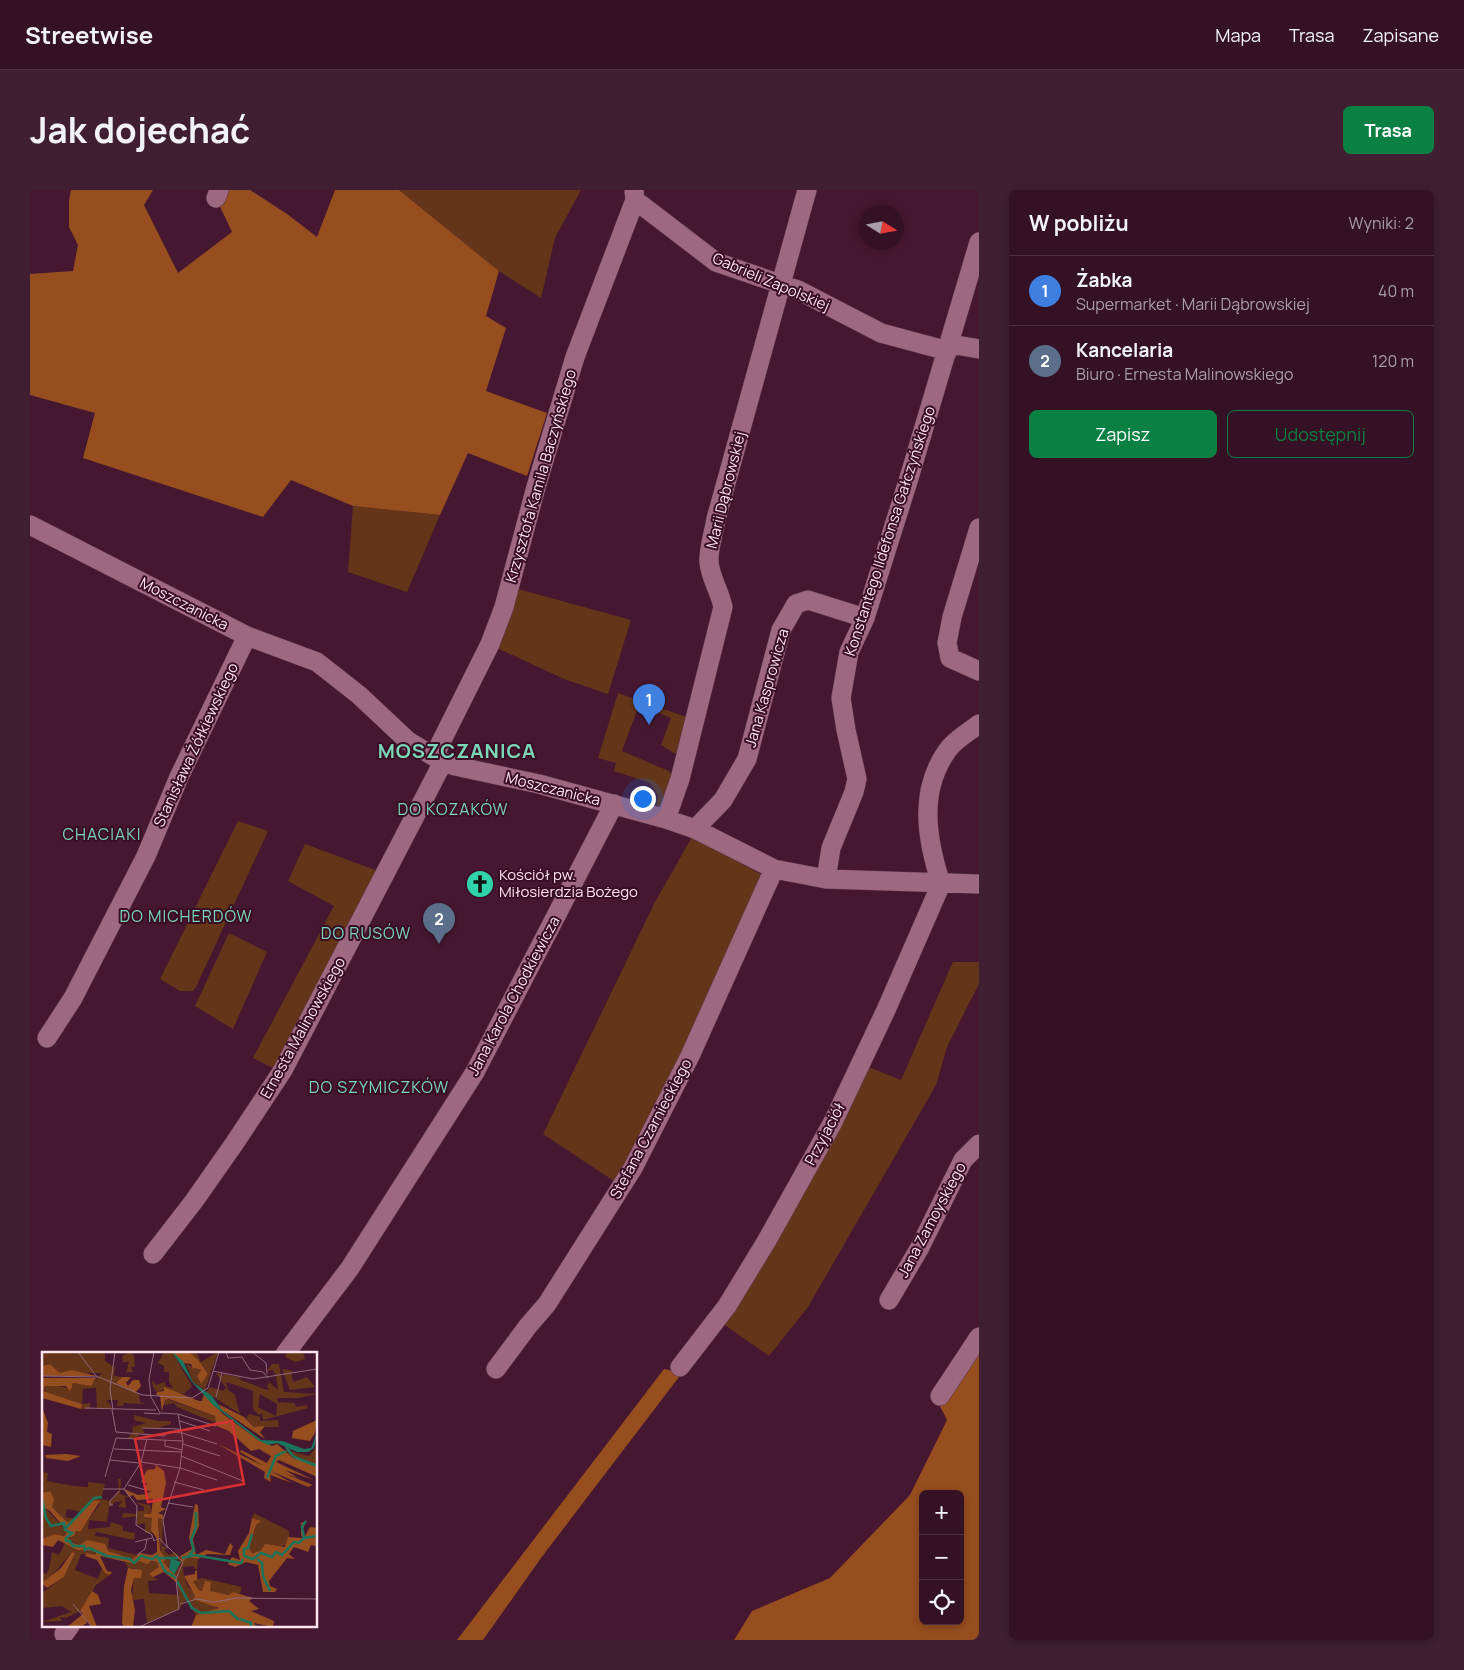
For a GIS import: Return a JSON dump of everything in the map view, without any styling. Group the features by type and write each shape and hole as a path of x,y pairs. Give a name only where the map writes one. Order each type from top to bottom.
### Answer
{"street":[{"name":"Marii Dąbrowskiej","path":"666,819 680,779 723,607 709,562 716,519 807,190"},
{"name":"Gabrieli Zapolskiej","path":"634,195 716,262 798,290 881,333 949,347 979,349"},
{"name":"Krzysztofa Kamila Baczyńskiego","path":"439,759 490,644 504,607 529,512 575,357 634,195"},
{"name":"Konstantego Ildefonsa Gałczyńskiego","path":"826,879 831,848 854,792 857,779 841,698 849,652 865,618 949,347 979,242"},
{"name":"Moszczanicka","path":"30,524 247,636 317,662 359,695 408,741 455,766 539,784 666,819 695,829 774,870 826,879 979,884"},
{"path":"979,528 952,617 947,643 950,658 979,671"},
{"name":"Jana Kasprowicza","path":"695,829 723,800 747,759 781,630 796,604 808,600 865,618"},
{"name":"Stanisława Żółkiewskiego","path":"47,1038 73,998 146,856 179,776 247,636"},
{"path":"941,884 931,853 927,811 934,774 947,749 979,724"},
{"name":"Ernesta Malinowskiego","path":"153,1254 206,1185 283,1070 439,759"},
{"name":"Jana Karola Chodkiewicza","path":"287,1352 350,1268 475,1072 614,804"},
{"name":"Stefana Czarnieckiego","path":"496,1370 528,1326 547,1304 633,1168 690,1056 774,870"},
{"name":"Przyjaciół","path":"680,1367 732,1298 766,1242 833,1122 886,1010 941,884"},
{"name":"Jana Zamoyskiego","path":"889,1300 919,1249 963,1160 979,1144"},
{"path":"940,1396 979,1337"}],"shaded area":[{"path":"71,190 153,190 144,205 178,273 232,232 216,198 219,190 250,190 287,214 317,237 335,190 399,190 499,271 486,316 506,328 486,391 547,413 527,476 468,453 440,515 353,506 291,480 263,517 83,458 95,413 30,395 30,274 73,271 78,245 69,227"},
{"path":"399,190 581,190 555,238 541,298 499,271"},
{"path":"353,506 440,515 407,592 348,572"},
{"path":"518,589 631,620 608,694 564,679 495,647"},
{"path":"618,693 689,718 679,753 674,753 661,745 671,718 639,705 622,751 669,771 672,775 661,809 656,808 658,795 650,783 614,771 616,763 598,758"},
{"path":"238,821 268,831 196,987 193,991 180,991 160,979"},
{"path":"692,837 762,875 765,879 620,1185 543,1134 655,902"},
{"path":"305,844 386,874 279,1071 253,1058 334,906 288,881"},
{"path":"229,933 267,952 233,1029 195,1006"},
{"path":"953,962 979,962 979,984 947,1047 936,1085 808,1307 769,1356 722,1323 863,1065 901,1080"},
{"path":"979,1340 979,1640 734,1640 752,1611 830,1578 910,1495 947,1420 938,1402"},
{"path":"664,1369 682,1373 541,1558 483,1640 457,1640"}],"place":[{"name":"Żabka","path":"649,725"},
{"name":"Kościół pw. Miłosierdzia Bożego","path":"480,884"},
{"name":"Kancelaria","path":"439,944"}],"district":[{"name":"MOSZCZANICA","path":"457,751"},
{"name":"DO KOZAKÓW","path":"453,809"},
{"name":"CHACIAKI","path":"102,834"},
{"name":"DO MICHERDÓW","path":"186,916"},
{"name":"DO RUSÓW","path":"366,933"},
{"name":"DO SZYMICZKÓW","path":"379,1087"}]}
